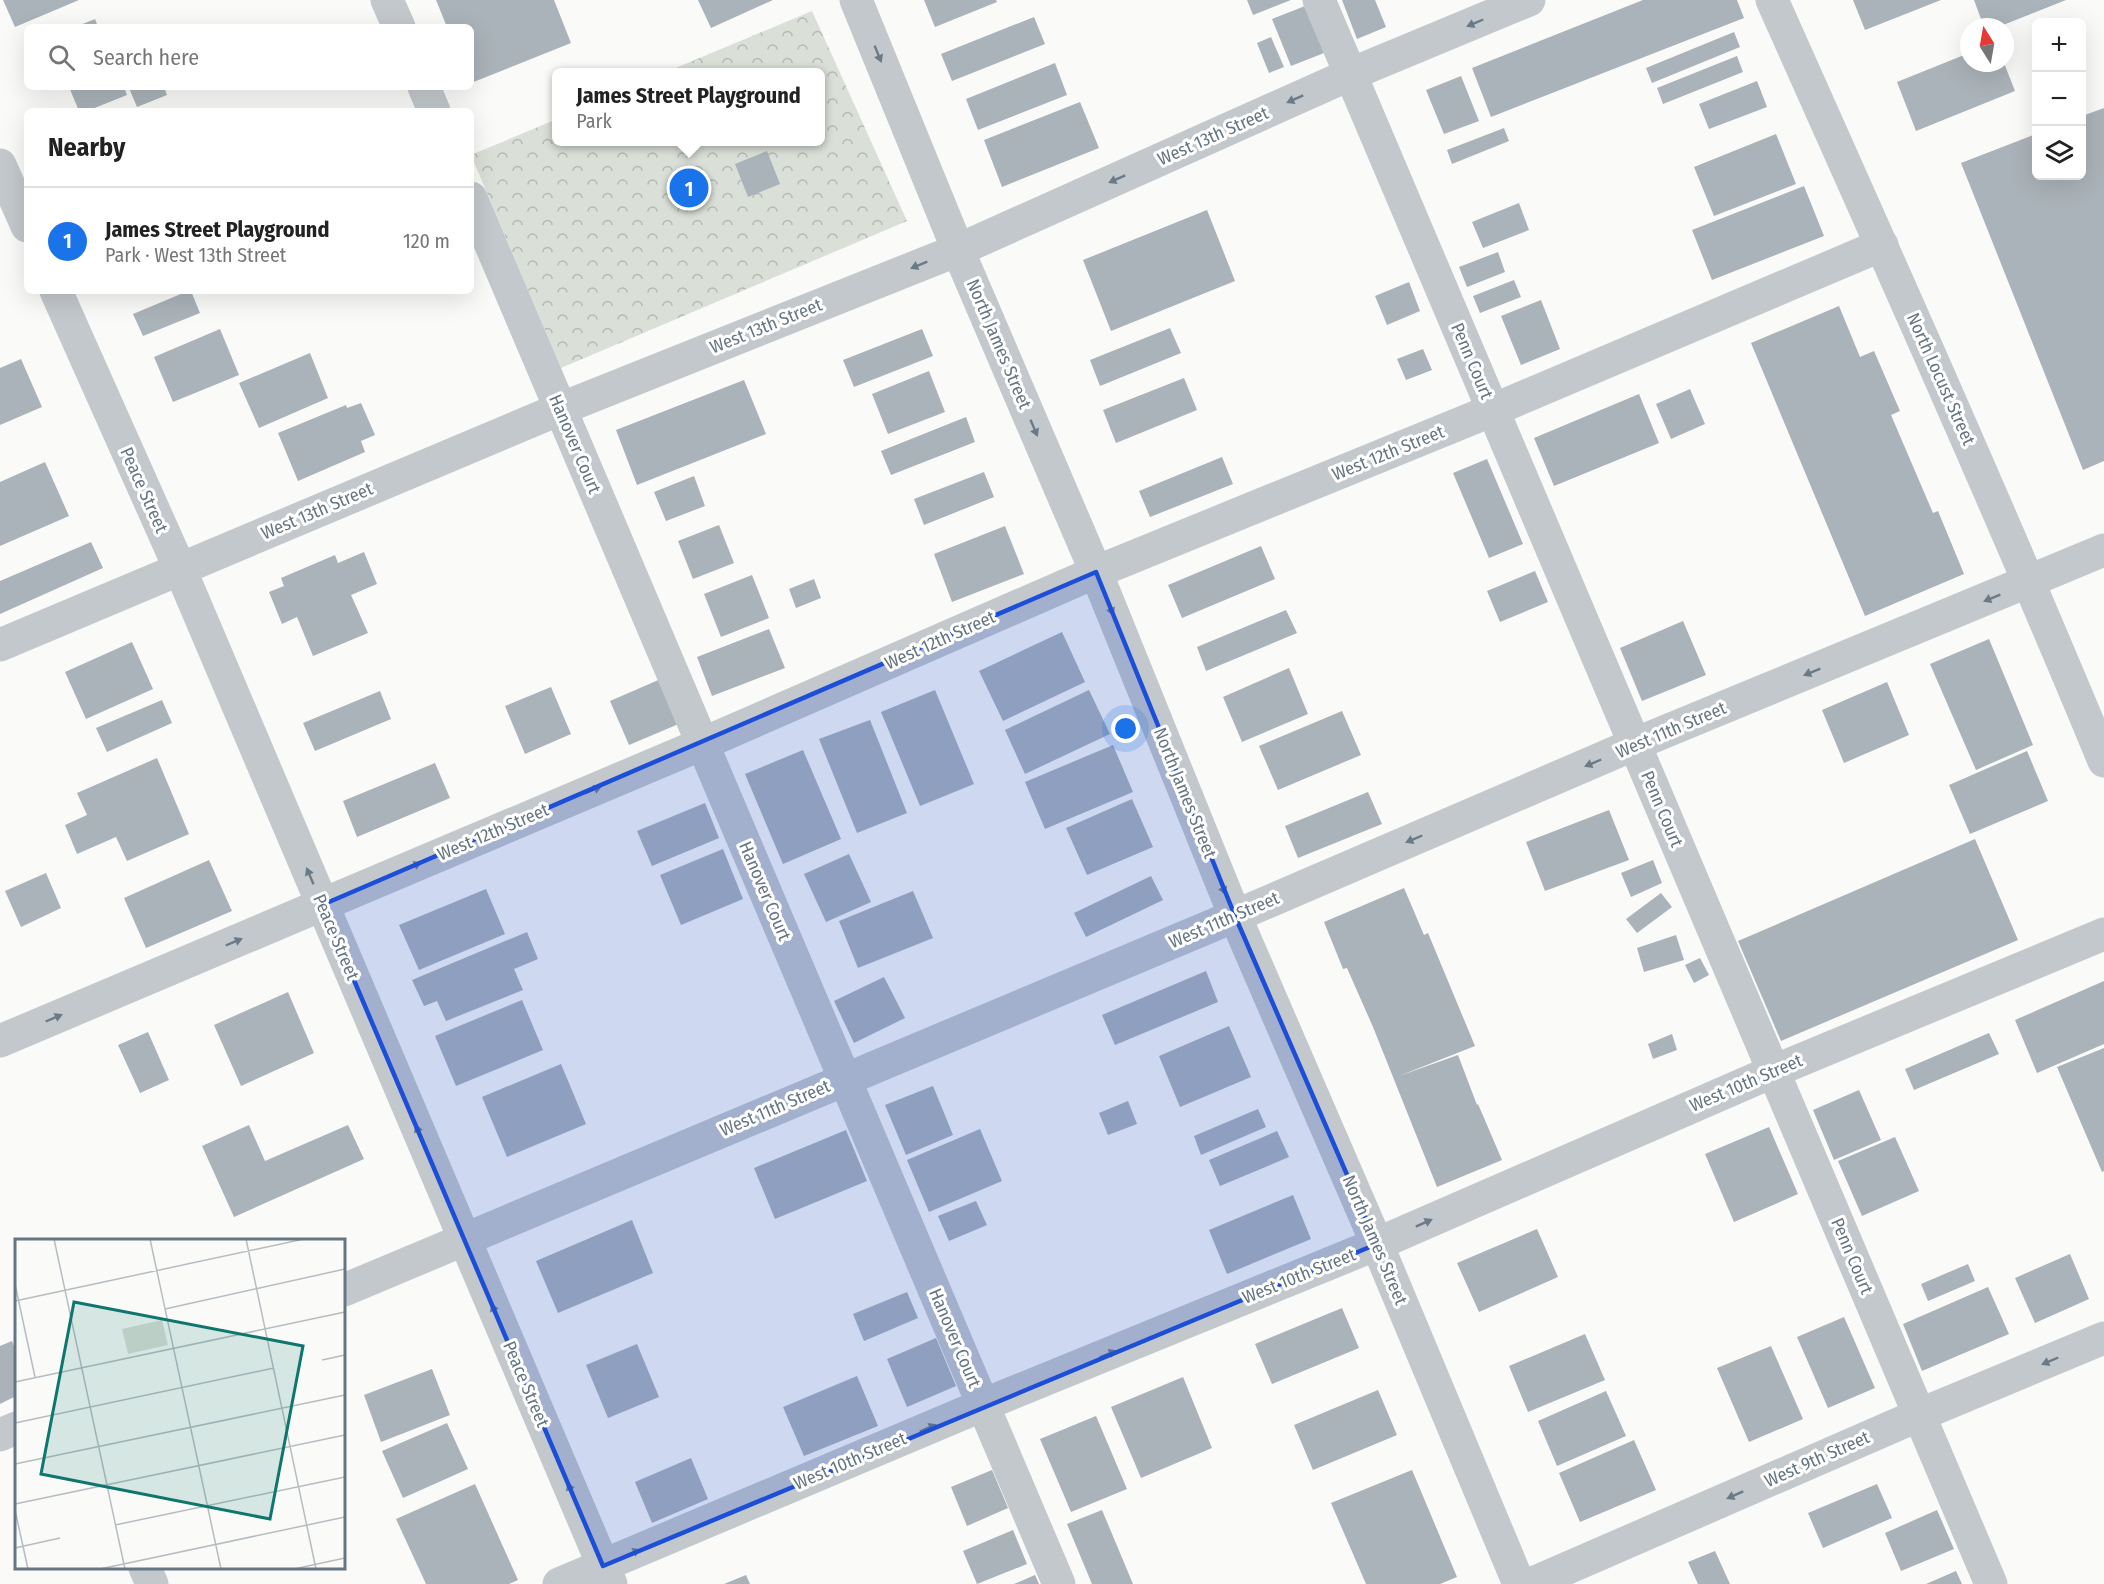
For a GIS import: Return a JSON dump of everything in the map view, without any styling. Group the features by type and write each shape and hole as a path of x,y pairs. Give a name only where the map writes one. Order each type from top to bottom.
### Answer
{"street":[{"path":"387,0 398,24"},
{"name":"North James Street","path":"856,0 958,250 1096,572 1235,916 1377,1244 1519,1584"},
{"name":"Penn Court","path":"1319,0 1991,1584"},
{"name":"West 13th Street","path":"0,645 560,409 958,250 1351,74 1529,0"},
{"name":"North Locust Street","path":"1772,0 2030,582 2104,761"},
{"path":"425,90 433,108"},
{"path":"0,165 24,219"},
{"name":"Hanover Court","path":"474,205 1059,1584"},
{"name":"West 12th Street","path":"0,1041 702,744 1096,572 1493,410 1882,245"},
{"name":"Peace Street","path":"57,294 180,569 607,1575"},
{"name":"West 11th Street","path":"345,1290 1235,916 1635,744 2104,550"},
{"name":"West 10th Street","path":"559,1584 607,1575 983,1405 1377,1244 1774,1071 2104,934"},
{"name":"West 9th Street","path":"1531,1584 1919,1415 2104,1338"},
{"path":"0,1435 15,1428"},
{"path":"145,1569 152,1584"}],"highlighted area":[{"path":"1096,572 1235,916 1377,1244 603,1566 322,905"}],"green space":[{"path":"812,11 907,221 561,368 474,162 474,154 552,121 552,146 825,146 825,68 676,68"}],"building":[{"path":"3,0 79,0 15,27"},
{"path":"436,0 554,0 571,43 474,82 474,24 446,24"},
{"path":"698,0 773,0 711,28"},
{"path":"924,0 996,0 997,2 935,27"},
{"path":"1247,0 1291,0 1253,15"},
{"path":"1342,0 1375,0 1386,27 1357,39"},
{"path":"1643,0 1737,0 1744,18 1491,117 1472,68"},
{"path":"1853,0 1941,0 1865,30"},
{"path":"1974,0 2066,0 2014,21 2014,18 1981,18"},
{"path":"1305,6 1324,53 1291,66 1272,19"},
{"path":"1034,17 1045,44 952,81 941,54"},
{"path":"95,19 97,24 82,24"},
{"path":"1734,32 1740,47 1652,83 1646,68"},
{"path":"1271,37 1284,67 1269,73 1257,43"},
{"path":"1737,56 1743,72 1663,104 1657,88"},
{"path":"1960,57 1960,72 2008,72 2015,91 1916,131 1897,82"},
{"path":"1055,63 1067,95 978,130 966,99"},
{"path":"1461,76 1479,121 1444,134 1426,90"},
{"path":"1757,81 1767,107 1709,129 1699,104"},
{"path":"70,90 125,90 127,95 94,108 78,108"},
{"path":"130,90 165,90 167,95 137,107"},
{"path":"1080,102 1099,148 1002,187 984,140"},
{"path":"2104,108 2104,461 2083,470 1961,163 2032,136 2032,180 2086,180 2086,115"},
{"path":"1504,128 1509,141 1452,164 1447,150"},
{"path":"1776,134 1796,184 1714,216 1694,167"},
{"path":"767,151 780,184 748,197 735,164"},
{"path":"1804,186 1824,236 1712,280 1692,230"},
{"path":"1519,203 1529,230 1483,248 1472,222"},
{"path":"1207,210 1235,281 1111,331 1083,260"},
{"path":"1498,252 1505,272 1467,287 1459,267"},
{"path":"1514,280 1521,297 1480,313 1473,296"},
{"path":"1409,282 1420,311 1387,325 1375,296"},
{"path":"181,294 192,294 200,313 143,336 133,314"},
{"path":"1541,300 1560,349 1521,365 1501,316"},
{"path":"1839,306 1860,357 1874,351 1900,411 1891,415 1933,513 1938,511 1964,574 1865,616 1751,343"},
{"path":"1170,328 1181,353 1100,386 1090,360"},
{"path":"220,329 239,375 173,402 154,357"},
{"path":"922,329 933,356 854,387 843,360"},
{"path":"1423,349 1432,370 1406,380 1397,359"},
{"path":"310,353 328,398 259,428 239,383"},
{"path":"21,359 42,407 0,425 0,368"},
{"path":"929,371 945,412 888,434 872,394"},
{"path":"1184,378 1197,410 1116,443 1103,410"},
{"path":"744,380 766,434 637,485 616,430"},
{"path":"1690,389 1705,424 1671,439 1656,404"},
{"path":"1639,394 1659,443 1554,486 1534,438"},
{"path":"361,403 375,435 361,441 365,452 298,481 278,433 346,405 347,408"},
{"path":"966,417 975,442 891,475 881,451"},
{"path":"1222,457 1233,484 1150,517 1139,491"},
{"path":"1487,459 1523,544 1489,558 1453,473"},
{"path":"45,462 69,516 0,546 0,482"},
{"path":"984,472 994,497 924,525 914,499"},
{"path":"694,476 705,506 666,521 654,492"},
{"path":"719,525 734,563 693,579 678,541"},
{"path":"1005,526 1024,574 952,602 934,554"},
{"path":"91,542 103,568 0,614 0,581"},
{"path":"1261,546 1275,579 1182,618 1168,585"},
{"path":"364,552 377,584 351,595 368,633 313,656 297,617 282,624 269,592 284,586 281,578 335,555 338,563"},
{"path":"1535,571 1548,602 1500,622 1487,591"},
{"path":"752,575 769,618 721,637 704,594"},
{"path":"814,579 821,598 796,608 789,589"},
{"path":"1286,610 1297,633 1206,671 1197,647"},
{"path":"1683,621 1706,675 1642,701 1620,648"},
{"path":"769,629 785,668 712,696 697,657"},
{"path":"1062,632 1085,682 1003,721 979,671"},
{"path":"1989,639 2033,745 1976,770 1930,664"},
{"path":"132,642 153,689 86,719 65,672"},
{"path":"1289,668 1308,714 1242,742 1223,697"},
{"path":"663,678 681,723 629,745 610,701"},
{"path":"1887,682 1909,735 1844,763 1822,710"},
{"path":"551,687 571,734 525,754 505,706"},
{"path":"935,690 974,784 920,806 881,712"},
{"path":"1089,690 1110,734 1025,774 1005,730"},
{"path":"380,691 391,719 315,751 303,723"},
{"path":"162,700 172,723 107,752 96,728"},
{"path":"1342,711 1361,755 1278,790 1259,746"},
{"path":"870,720 907,813 857,833 819,739"},
{"path":"1113,745 1133,792 1045,829 1025,782"},
{"path":"803,750 841,839 783,864 745,774"},
{"path":"2027,751 2048,801 1970,834 1949,785"},
{"path":"157,758 189,834 127,861 116,837 77,854 65,825 87,815 77,793"},
{"path":"435,763 450,798 357,837 343,801"},
{"path":"1368,792 1382,824 1298,858 1285,826"},
{"path":"1132,799 1153,847 1087,875 1066,828"},
{"path":"705,803 719,838 652,866 637,831"},
{"path":"1609,810 1629,860 1545,891 1526,842"},
{"path":"1975,839 2018,940 1781,1041 1738,941"},
{"path":"723,849 743,899 681,925 660,875"},
{"path":"849,854 871,902 826,922 804,874"},
{"path":"209,860 232,911 146,948 124,898"},
{"path":"1653,860 1662,883 1631,897 1621,873"},
{"path":"46,873 61,908 21,927 5,891"},
{"path":"1151,876 1163,900 1086,937 1074,913"},
{"path":"1404,888 1424,935 1428,933 1475,1046 1399,1076 1458,1055 1477,1105 1502,1160 1437,1187 1373,1027 1347,968 1343,969 1324,922"},
{"path":"486,889 505,934 419,970 399,925"},
{"path":"913,891 933,938 858,968 839,921"},
{"path":"1661,893 1672,907 1637,933 1626,919"},
{"path":"527,932 538,959 514,969 523,990 446,1021 437,1001 424,1006 412,980"},
{"path":"1676,935 1684,960 1644,972 1637,948"},
{"path":"1700,958 1709,975 1694,983 1685,965"},
{"path":"1206,971 1218,1002 1115,1045 1102,1015"},
{"path":"884,977 905,1018 854,1043 834,1001"},
{"path":"2104,981 2104,1044 2037,1073 2015,1020"},
{"path":"288,992 314,1053 241,1086 214,1025"},
{"path":"522,1000 543,1050 456,1086 435,1036"},
{"path":"1229,1026 1251,1077 1180,1107 1159,1056"},
{"path":"148,1032 169,1080 140,1093 118,1045"},
{"path":"1989,1033 1999,1054 1914,1090 1905,1069"},
{"path":"1672,1034 1677,1050 1653,1059 1648,1044"},
{"path":"2104,1048 2104,1171 2102,1172 2057,1067"},
{"path":"561,1064 586,1124 507,1157 482,1097"},
{"path":"933,1086 953,1135 906,1155 885,1105"},
{"path":"1859,1090 1881,1140 1834,1160 1813,1110"},
{"path":"1128,1101 1137,1124 1108,1135 1099,1113"},
{"path":"1258,1109 1266,1127 1201,1155 1194,1136"},
{"path":"249,1125 265,1161 348,1125 364,1159 234,1217 202,1146"},
{"path":"1769,1127 1798,1194 1734,1222 1705,1154"},
{"path":"980,1129 1002,1181 929,1212 907,1160"},
{"path":"846,1130 867,1181 775,1219 754,1168"},
{"path":"1277,1131 1289,1157 1220,1186 1209,1160"},
{"path":"1895,1137 1919,1191 1862,1216 1838,1161"},
{"path":"1293,1195 1311,1239 1227,1274 1209,1230"},
{"path":"976,1201 987,1225 949,1241 938,1216"},
{"path":"632,1220 653,1273 558,1313 536,1261"},
{"path":"1537,1229 1558,1277 1479,1312 1457,1263"},
{"path":"2070,1254 2089,1299 2035,1323 2015,1278"},
{"path":"1968,1264 1975,1281 1928,1301 1921,1284"},
{"path":"1988,1287 2009,1334 1922,1371 1903,1324"},
{"path":"907,1292 918,1318 864,1341 853,1314"},
{"path":"1342,1308 1359,1348 1272,1384 1255,1344"},
{"path":"1844,1317 1875,1388 1828,1408 1797,1337"},
{"path":"1585,1334 1605,1380 1528,1412 1509,1366"},
{"path":"936,1338 956,1386 907,1407 887,1359"},
{"path":"12,1341 15,1349 15,1396 0,1404 0,1346"},
{"path":"637,1344 659,1397 608,1418 586,1365"},
{"path":"1771,1346 1803,1419 1749,1442 1717,1368"},
{"path":"432,1369 450,1415 381,1442 364,1395"},
{"path":"857,1376 878,1426 804,1456 783,1407"},
{"path":"1183,1377 1212,1448 1141,1478 1111,1407"},
{"path":"1378,1390 1397,1435 1313,1470 1294,1425"},
{"path":"1606,1391 1626,1436 1557,1466 1538,1421"},
{"path":"1096,1416 1127,1489 1071,1512 1040,1439"},
{"path":"447,1423 468,1469 403,1498 382,1451"},
{"path":"1634,1440 1656,1490 1580,1522 1559,1473"},
{"path":"691,1458 708,1499 652,1523 635,1482"},
{"path":"992,1470 1008,1508 967,1526 951,1487"},
{"path":"1412,1470 1457,1577 1440,1584 1366,1584 1331,1503"},
{"path":"475,1484 518,1580 509,1584 426,1584 396,1519"},
{"path":"1877,1484 1892,1518 1823,1548 1808,1513"},
{"path":"1102,1510 1133,1584 1092,1584 1067,1524"},
{"path":"1937,1510 1954,1549 1901,1571 1885,1533"},
{"path":"1013,1530 1027,1564 977,1584 963,1551"},
{"path":"1715,1551 1730,1584 1698,1584 1688,1562"},
{"path":"1956,1571 1962,1584 1926,1584"},
{"path":"746,1575 750,1584 724,1584"},
{"path":"1035,1575 1039,1584 1014,1584"}],"place":[{"name":"James Street Playground","path":"689,188"}]}
